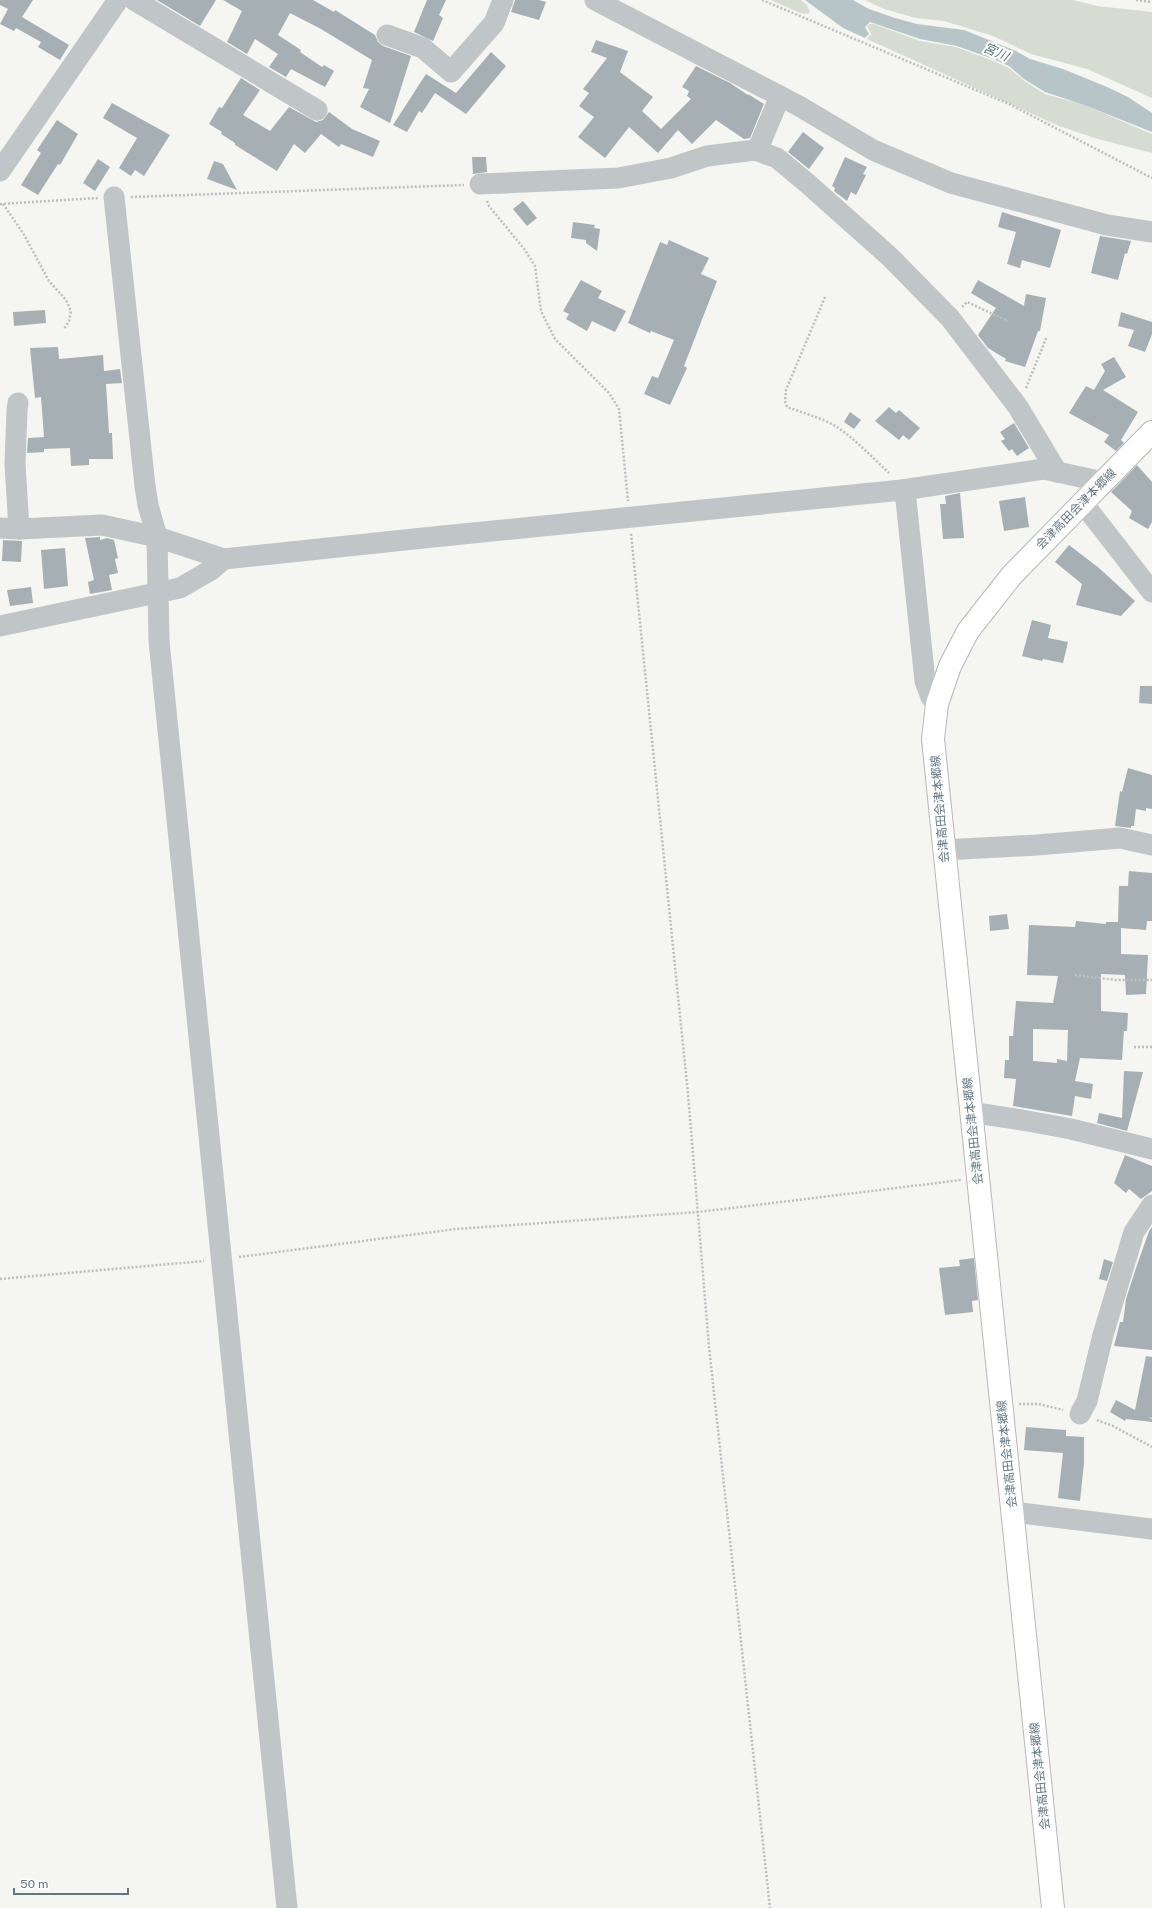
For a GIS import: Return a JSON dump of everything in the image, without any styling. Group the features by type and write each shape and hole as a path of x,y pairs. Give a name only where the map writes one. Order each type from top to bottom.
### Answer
{"main road":[{"name":"会津高田会津本郷線","path":"1053,1908 1014,1512 943,850 933,739 937,704 950,666 968,631 1012,575 1152,432"}],"street":[{"path":"0,171 118,0"},
{"path":"134,0 317,110"},
{"path":"387,35 423,48 451,72 494,23 503,0"},
{"path":"595,0 780,96 873,150 951,184 1107,224 1152,232"},
{"path":"755,150 760,144 780,96"},
{"path":"480,184 618,178 671,168 707,156 755,150 777,158 889,256 950,318 1018,407 1057,472"},
{"path":"114,197 145,486 148,505 157,537 159,641 287,1908"},
{"path":"18,403 16,464 9,528 102,525 157,537 224,559 902,490 1044,469 1103,482"},
{"path":"902,490 906,500 925,682 931,698 937,704"},
{"path":"1082,502 1152,592"},
{"path":"0,626 180,588 211,570 224,559"},
{"path":"943,850 1037,845 1120,838 1152,845"},
{"path":"972,1117 983,1114 1022,1120 1071,1129 1152,1149"},
{"path":"1080,1414 1087,1401 1103,1335 1134,1232 1152,1205"},
{"path":"1014,1512 1152,1529"}],"path":[{"path":"762,0 1009,104 1152,178"},
{"path":"1136,0 1152,2"},
{"path":"2,204 114,197 480,184 489,206 535,266 541,311 555,339 609,393 619,409 662,821 699,1212 709,1347 770,1908"},
{"path":"2,204 23,233 42,270 66,300 70,311 69,321 64,329"},
{"path":"825,297 786,390 785,401 787,407 815,416 835,426 850,436 894,478 902,490"},
{"path":"950,318 967,302 1008,321"},
{"path":"1018,407 1047,336"},
{"path":"1075,975 1116,980 1152,980"},
{"path":"1134,1047 1152,1047"},
{"path":"0,1279 221,1259 456,1229 699,1212 978,1178"}],"shaded area":[{"path":"771,0 801,0 807,5 810,12 808,14 800,13"},
{"path":"865,0 1073,0 1097,6 1152,12 1152,98 1087,69 1031,54 993,36 944,21 916,18 884,9"},
{"path":"874,24 920,41 956,47 1009,68 1026,82 1045,94 1084,105 1152,134 1152,153 1098,139 1059,126 867,39 871,34 867,26"}],"water":[{"name":"宮川","path":"805,0 853,0 869,9 917,24 964,30 1016,51 1030,59 1063,69 1128,97 1152,113 1152,132 1084,105 1045,92 1024,79 1009,66 957,46 920,39 870,22 865,27 869,34 865,38 843,28"}],"building":[{"path":"0,0 33,0 22,17 69,45 60,60 38,47 41,42 16,28 14,31 0,24 8,9 0,5"},
{"path":"157,0 216,0 200,26"},
{"path":"223,0 313,0 334,12 335,10 375,35 378,42 383,46 411,56 390,123 360,107 369,89 363,88 372,60 321,29 290,13 278,35 301,50 300,52 322,67 324,65 334,71 325,87 291,69 286,77 269,67 278,54 255,39 247,54 227,42 242,11"},
{"path":"427,0 446,0 439,15 443,18 433,41 414,32"},
{"path":"515,0 539,0 546,2 539,20 511,12"},
{"path":"596,40 628,51 620,72 653,97 642,111 661,129 691,99 687,96 689,91 682,87 696,66 730,83 764,104 750,138 744,139 716,120 692,144 678,130 658,153 629,127 605,158 578,137 594,117 579,106 589,93 583,89 607,58 591,52"},
{"path":"491,52 506,66 466,114 435,93 422,113 419,111 407,132 393,125 426,74 456,93"},
{"path":"241,78 260,90 243,115 270,131 289,107 316,122 323,120 329,112 352,129 380,141 373,157 341,144 339,147 321,134 305,153 294,144 277,171 235,145 235,143 221,134 222,132 209,124 219,107 222,108"},
{"path":"112,103 170,135 144,176 135,170 131,176 119,168 137,138 103,118"},
{"path":"57,120 78,134 60,165 58,164 38,195 21,185 41,153 37,150"},
{"path":"803,132 824,148 809,169 788,152"},
{"path":"472,157 486,157 487,172 473,174"},
{"path":"845,157 867,167 863,174 866,175 856,195 851,192 847,201 834,191 835,188 832,186"},
{"path":"98,159 110,167 95,191 83,183"},
{"path":"214,161 223,164 237,190 207,179"},
{"path":"523,201 537,218 527,226 513,209"},
{"path":"1002,212 1061,230 1050,268 1022,260 1020,268 1007,264 1016,232 998,227"},
{"path":"573,222 595,225 594,228 600,229 597,251 586,243 586,240 571,238"},
{"path":"1100,236 1131,241 1127,254 1125,253 1118,280 1091,273"},
{"path":"669,240 709,258 701,274 717,281 684,366 687,368 670,405 644,394 652,376 658,378 674,340 651,331 650,333 628,323 660,242 667,245"},
{"path":"581,280 602,291 598,298 626,311 615,332 592,321 587,331 566,319 569,314 563,311"},
{"path":"978,280 1024,306 1026,294 1046,298 1040,331 1038,331 1025,367 1005,361 1006,359 988,348 978,335 996,308 971,293"},
{"path":"45,310 46,323 14,326 13,312"},
{"path":"1121,312 1152,322 1152,334 1145,352 1128,346 1134,330 1118,326"},
{"path":"58,347 59,359 103,355 104,371 120,369 122,383 106,384 109,433 112,433 113,459 89,459 89,465 71,466 70,448 44,449 44,452 27,453 28,438 44,437 41,397 35,398 30,348"},
{"path":"1114,357 1126,377 1103,390 1138,412 1121,440 1124,443 1116,451 1104,442 1109,435 1069,413 1086,386 1094,390 1105,371 1101,364"},
{"path":"889,407 896,413 899,410 920,428 909,440 903,435 899,440 875,421"},
{"path":"850,412 861,420 854,429 844,422"},
{"path":"1014,423 1029,448 1017,456 1012,449 1009,451 1001,441 1005,439 1000,432"},
{"path":"1137,465 1152,482 1152,522 1148,529 1129,518 1132,511 1111,492"},
{"path":"960,493 964,538 943,539 940,504 946,504 945,496"},
{"path":"1025,497 1029,527 1004,531 999,501"},
{"path":"100,537 100,540 107,538 114,540 118,558 115,559 118,573 109,575 112,590 90,594 88,582 94,580 85,538"},
{"path":"3,540 22,541 21,562 2,561"},
{"path":"1069,545 1099,568 1135,601 1121,616 1076,605 1082,584 1055,562"},
{"path":"65,548 68,586 44,589 41,550"},
{"path":"31,587 33,603 10,606 7,590"},
{"path":"1032,620 1051,625 1048,638 1068,642 1063,663 1043,659 1042,661 1022,656"},
{"path":"1140,686 1152,686 1152,704 1139,703"},
{"path":"1128,768 1152,775 1152,809 1146,808 1146,811 1136,809 1134,826 1131,826 1131,828 1115,826 1120,791 1122,792"},
{"path":"1129,871 1152,873 1152,921 1147,921 1146,930 1121,928 1121,954 1148,955 1146,994 1126,995 1125,975 1101,974 1101,1011 1128,1013 1127,1031 1124,1031 1122,1060 1080,1058 1075,1081 1093,1084 1091,1099 1075,1096 1072,1116 1013,1106 1016,1079 1004,1078 1005,1060 1009,1060 1009,1036 1013,1036 1016,1001 1053,1003 1058,976 1027,975 1029,925 1075,927 1076,921 1106,924 1106,922 1118,922 1119,886 1128,886","holes":["1033,1029 1068,1030 1067,1061 1057,1059 1057,1063 1033,1061"]},
{"path":"1007,914 1009,929 990,931 989,916"},
{"path":"1124,1071 1143,1072 1127,1131 1097,1123 1099,1113 1122,1118"},
{"path":"1125,1155 1152,1166 1152,1191 1141,1199 1129,1189 1126,1193 1114,1183"},
{"path":"1152,1227 1152,1350 1114,1346 1120,1322 1123,1322 1126,1299 1149,1231"},
{"path":"974,1258 978,1300 972,1301 973,1312 945,1315 939,1268 960,1266 959,1260"},
{"path":"1104,1259 1113,1262 1107,1281 1099,1279"},
{"path":"1146,1356 1152,1357 1152,1418 1148,1417 1152,1419 1152,1422 1126,1419 1125,1421 1110,1412 1116,1400 1135,1410"},
{"path":"1026,1427 1066,1430 1066,1436 1084,1437 1084,1463 1080,1501 1058,1498 1063,1453 1024,1450"}]}
